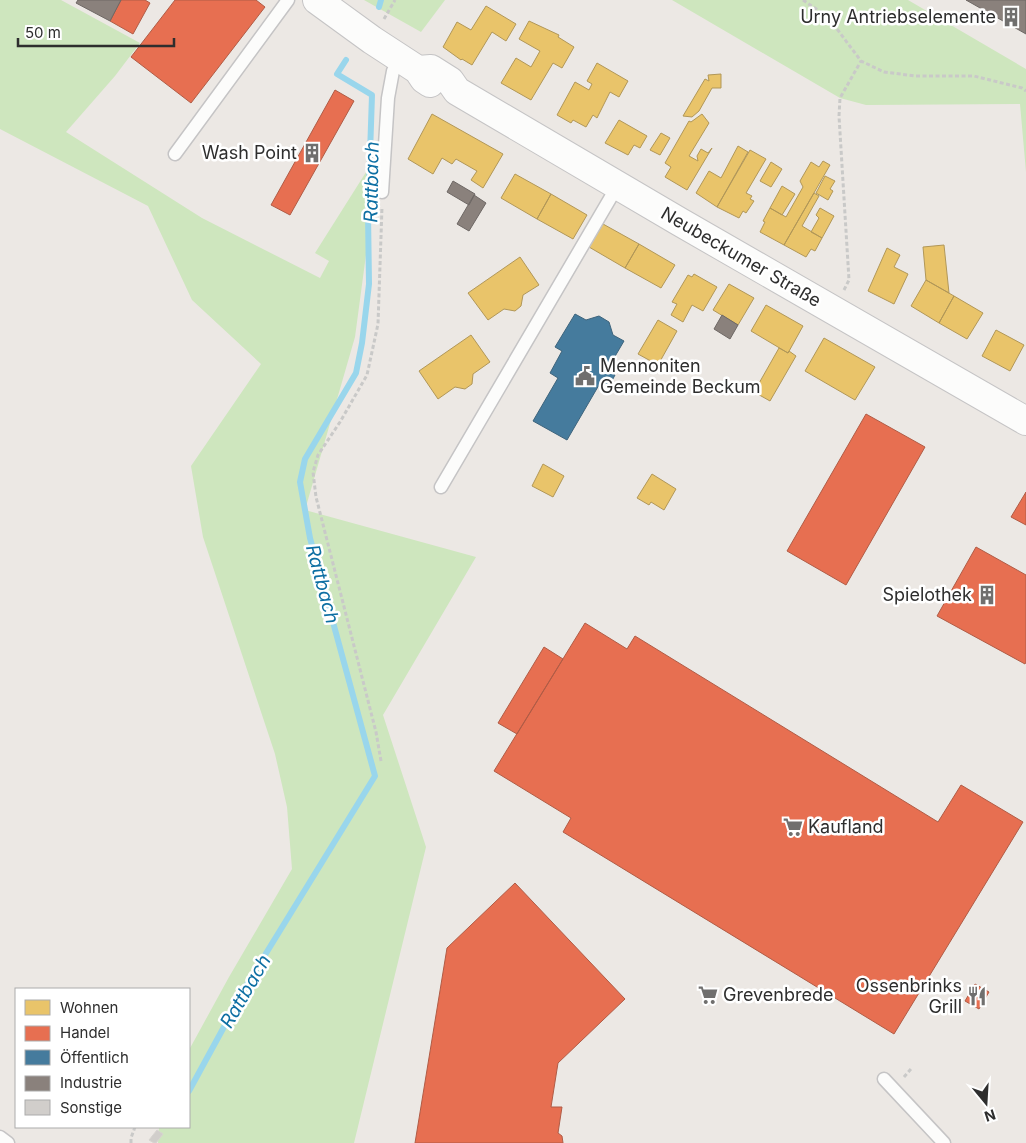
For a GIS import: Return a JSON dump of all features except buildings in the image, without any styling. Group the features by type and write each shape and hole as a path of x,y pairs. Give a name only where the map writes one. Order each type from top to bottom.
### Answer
{"main road":[{"name":"Neubeckumer Straße","path":"317,0 409,64 431,69 450,81 457,91 1026,421"}],"lane":[{"path":"175,154 288,0"},
{"path":"382,192 388,98 393,72 409,64"},
{"path":"441,487 618,185"},
{"path":"884,1079 944,1143"},
{"path":"0,1137 8,1143"}],"path":[{"path":"803,0 828,17 861,61 884,72 916,76 974,76 1026,90"},
{"path":"833,309 850,280 839,116 840,98 861,61"},
{"path":"381,761 376,732 316,497 313,472 318,455 340,422 367,375 378,324 382,192"},
{"path":"131,1143 135,1128"}],"green space":[{"path":"0,0 61,0 140,43 115,76 66,132 202,218 320,278 329,261 315,253 380,150 355,337 305,510 476,557 383,715 426,847 354,1143 158,1143 159,1128 190,1128 190,1048 292,869 287,807 275,754 203,537 191,466 261,364 192,300 148,206 0,129"},
{"path":"364,0 445,0 421,32"},
{"path":"672,0 908,0 1026,69 1026,172 1020,104 866,105 840,98"}],"waterway":[{"name":"Rattbach","path":"379,7 381,0"},
{"name":"Rattbach","path":"190,1089 249,981 375,776 310,538 300,482 305,459 356,373 362,343 369,284 368,213 372,95 337,74 346,60"}],"place":[{"name":"Urny Antriebselemente","path":"1011,17"},
{"name":"Wash Point","path":"312,153"},
{"name":"Mennoniten Gemeinde Beckum","path":"585,376"},
{"name":"Spielothek","path":"987,595"},
{"name":"Kaufland","path":"793,827"},
{"name":"Grevenbrede","path":"708,995"},
{"name":"Ossenbrinks Grill","path":"977,996"}]}
